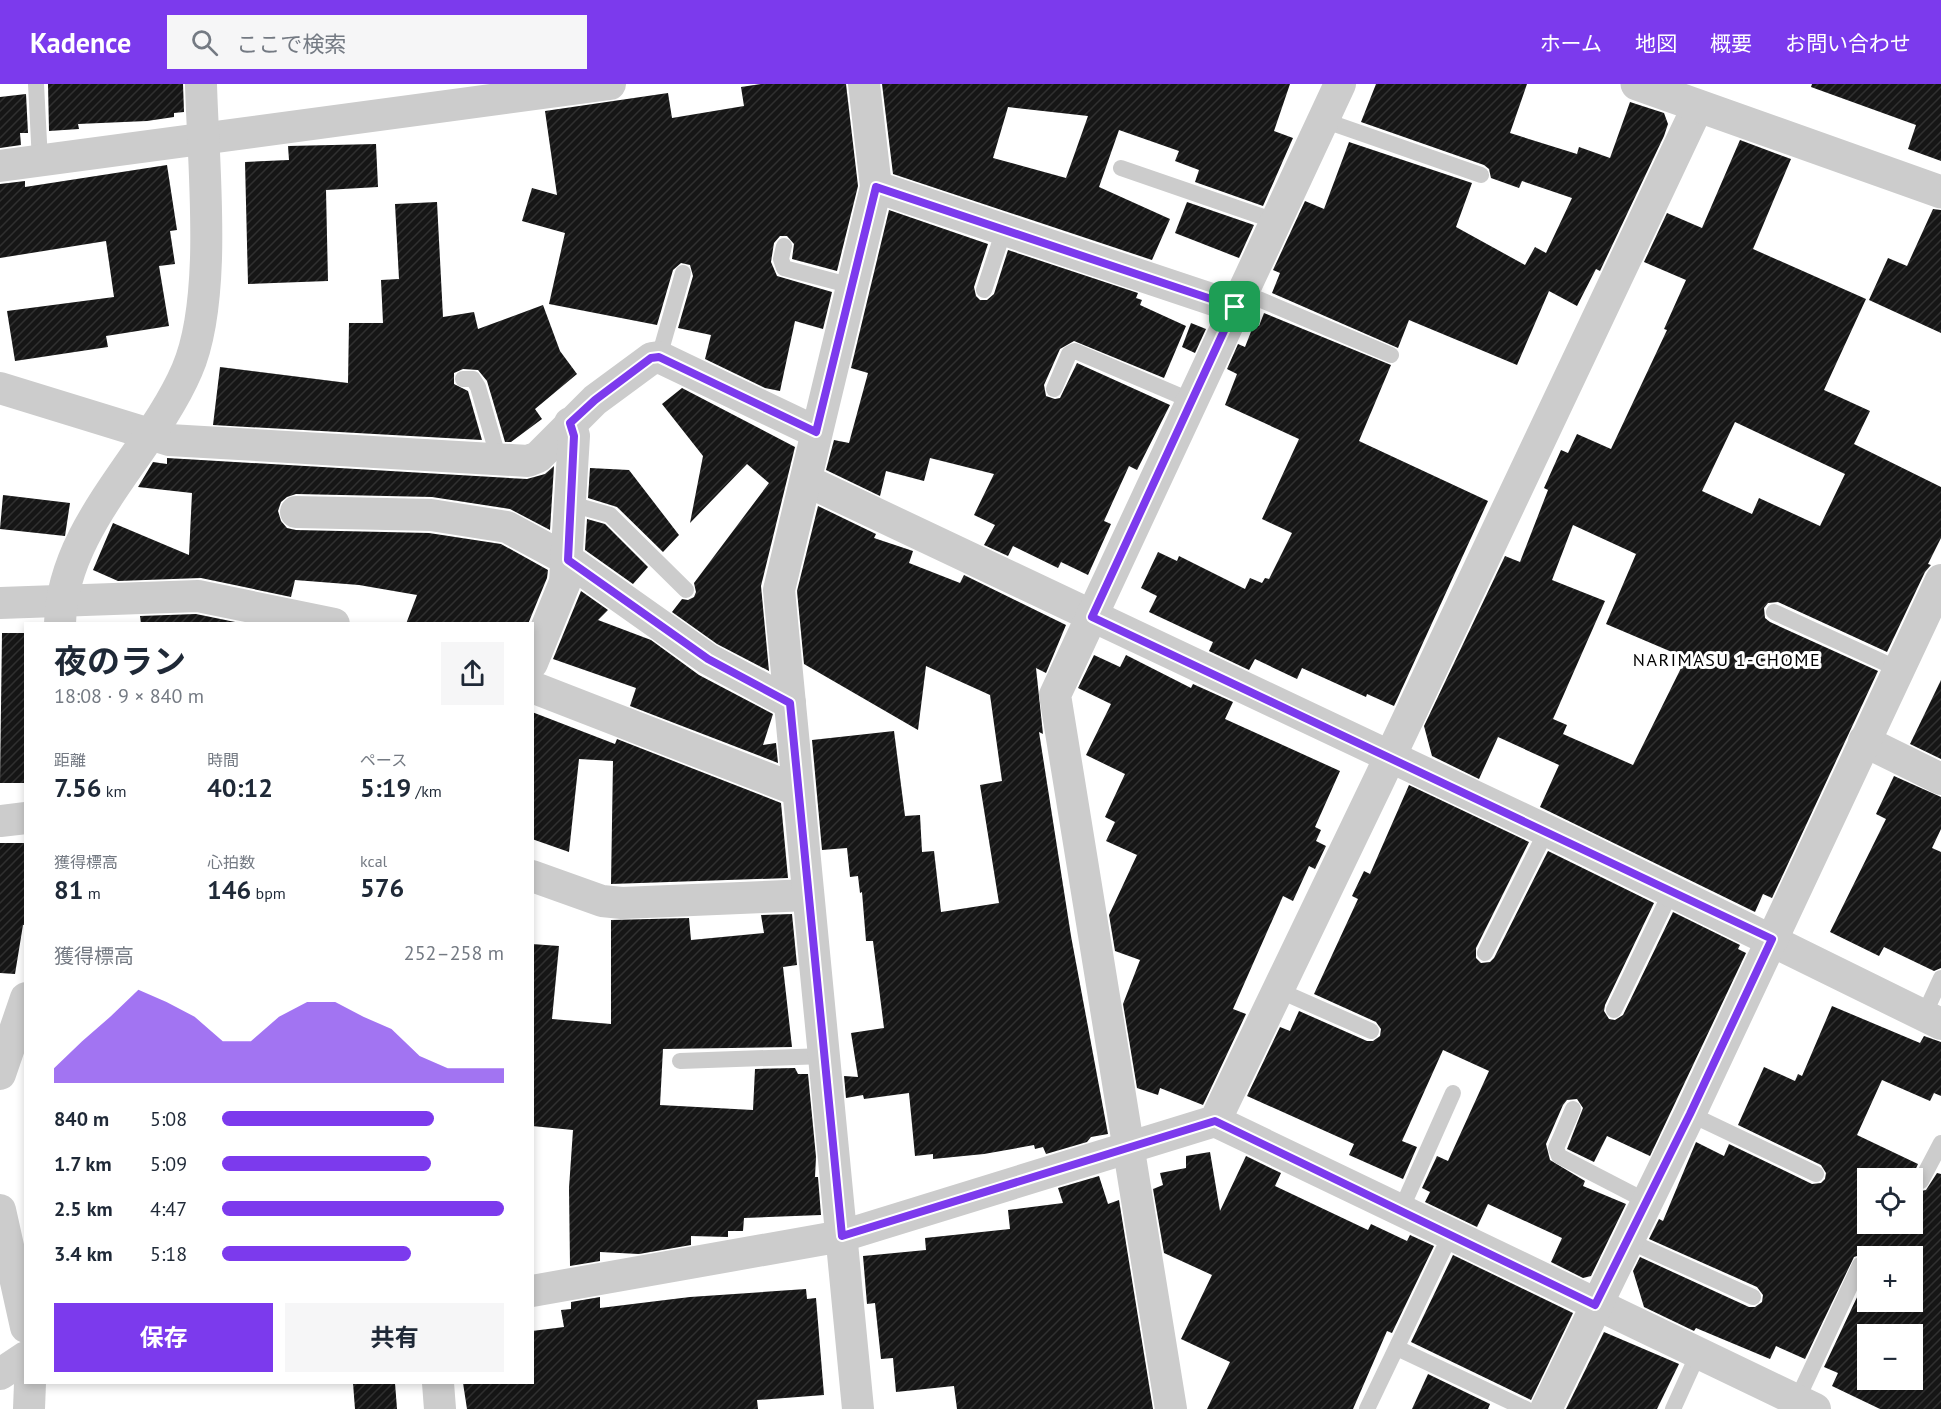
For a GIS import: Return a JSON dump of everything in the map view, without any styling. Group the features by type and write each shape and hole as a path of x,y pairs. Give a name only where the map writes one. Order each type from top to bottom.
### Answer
{"street":[{"path":"60,612 76,556 106,496 168,408 188,368 201,311 206,240 201,84"},
{"path":"0,166 610,84"},
{"path":"858,1409 779,590 876,187 864,84"},
{"path":"1171,1409 1055,695 1340,84"},
{"path":"1637,84 1703,95 1941,192"},
{"path":"1215,1121 1390,758 1703,95"},
{"path":"876,187 1004,230 1238,299"},
{"path":"0,388 169,440 534,460 595,400 651,358 659,357 816,432"},
{"path":"534,658 565,582 574,436 570,423"},
{"path":"807,481 1672,890 1932,1019"},
{"path":"296,512 431,514 507,527 568,560 708,659 790,703"},
{"path":"1546,1409 1690,1114 1941,580"},
{"path":"0,603 60,612 198,596 324,622"},
{"path":"534,688 797,790"},
{"path":"1864,741 1941,779"},
{"path":"0,821 24,818"},
{"path":"534,877 602,901 622,903 808,895"},
{"path":"0,1074 24,1004"},
{"path":"534,1291 842,1236 978,1196 1128,1146 1215,1121 1450,1236 1806,1404"},
{"path":"0,1210 24,1318"},
{"path":"0,1374 24,1358"},
{"path":"29,1409 30,1384"},
{"path":"438,1384 440,1409"}],"lane":[{"path":"36,84 40,161"},
{"path":"1323,120 1481,175"},
{"path":"1121,168 1275,221"},
{"path":"984,290 1004,230"},
{"path":"784,246 781,259 784,268 852,286"},
{"path":"659,357 682,273"},
{"path":"1238,299 1391,355"},
{"path":"1054,389 1070,354 1075,351 1191,401"},
{"path":"463,379 473,379 478,387 495,446 495,459"},
{"path":"571,504 610,515 687,590"},
{"path":"1774,612 1898,669"},
{"path":"1485,953 1546,832"},
{"path":"1614,1010 1672,890"},
{"path":"1932,1019 1941,978"},
{"path":"1278,990 1371,1031"},
{"path":"680,1061 824,1056"},
{"path":"1400,1212 1453,1094"},
{"path":"1573,1109 1556,1148 1559,1156 1646,1201"},
{"path":"1690,1114 1816,1174"},
{"path":"1923,1177 1941,1143"},
{"path":"1367,1409 1450,1236"},
{"path":"1627,1240 1753,1297"},
{"path":"1806,1404 1857,1273"},
{"path":"1397,1348 1526,1409"},
{"path":"1673,1409 1698,1354"}],"building":[{"path":"48,84 183,84 184,112 174,113 174,117 147,121 78,124 79,129 49,131"},
{"path":"761,84 846,84 858,186 837,271 792,259 794,244 787,236 780,236 774,243 771,262 777,276 832,292 823,329 795,321 780,391 765,388 705,359 711,335 678,328 693,276 690,265 681,263 673,270 657,325 549,304 565,233 522,221 532,188 557,195 545,111 668,93 672,118 744,106 741,87"},
{"path":"882,84 1290,84 1274,131 1293,138 1263,206 1195,182 1199,170 1175,161 1179,151 1119,130 1099,187 1170,219 1152,260 893,174","holes":["1008,107 1088,116 1066,178 993,158"]},
{"path":"1376,84 1527,84 1510,133 1577,154 1579,147 1610,158 1630,102 1664,113 1668,124 1664,136 1600,271 1596,269 1577,306 1549,291 1517,365 1409,320 1398,348 1272,293 1280,273 1273,270 1305,201 1324,209 1349,142 1472,183 1456,227 1525,265 1535,247 1546,253 1572,198 1522,181 1519,188 1491,178 1489,169 1484,165 1361,122"},
{"path":"1812,84 1941,84 1941,161 1908,149 1916,125 1811,87"},
{"path":"26,94 28,133 20,133 21,145 0,148 0,97"},
{"path":"1740,140 1791,159 1753,249 1866,299 1824,390 1870,411 1854,444 1941,487 1941,538 1928,564 1931,565 1925,572 1887,652 1778,602 1768,603 1764,608 1765,618 1770,622 1878,671 1772,898 1763,894 1755,912 1540,807 1559,765 1498,737 1479,779 1432,756 1424,726 1505,556 1520,562 1548,490 1544,488 1561,450 1568,453 1577,434 1611,449 1667,330 1664,329 1686,280 1644,262 1667,213 1702,228","holes":["1735,422 1845,474 1820,526 1759,498 1752,514 1702,491","1573,525 1636,554 1606,624 1686,658 1633,765 1563,734 1567,725 1553,719 1605,601 1552,580"]},
{"path":"376,144 378,187 326,190 328,281 248,284 245,162 289,160 288,146"},
{"path":"167,165 177,230 170,231 175,264 159,266 169,326 106,336 108,347 15,361 7,311 114,297 106,241 0,258 0,184 25,181 25,187"},
{"path":"437,202 443,317 474,312 478,329 543,305 560,351 577,374 535,409 542,419 511,442 505,442 487,381 478,370 463,369 454,373 454,384 468,391 482,440 213,425 220,367 348,383 349,323 383,323 381,280 399,279 395,204"},
{"path":"1187,202 1254,225 1239,258 1175,233"},
{"path":"1933,209 1941,210 1941,333 1869,300 1888,258 1907,266"},
{"path":"889,210 988,244 974,287 976,296 980,300 987,300 994,294 1008,250 1138,293 1136,298 1142,300 1140,305 1186,326 1164,378 1074,341 1060,349 1044,385 1046,396 1060,398 1077,363 1170,405 1137,470 1129,466 1104,521 1111,524 1088,575 1061,562 1058,568 1013,546 1008,556 984,545 995,525 974,515 994,474 930,458 924,481 886,471 880,496 826,470 834,440 849,443 868,373 851,368"},
{"path":"1264,313 1391,365 1359,441 1488,501 1394,706 1367,694 1366,697 1302,668 1297,679 1255,659 1249,670 1209,651 1213,642 1149,612 1157,596 1141,588 1158,552 1177,561 1179,556 1245,589 1250,578 1262,583 1265,578 1269,579 1292,533 1262,519 1299,439 1225,405 1237,374 1227,369 1238,344 1245,347 1254,324 1259,326"},
{"path":"1191,323 1206,329 1195,353 1182,347"},
{"path":"682,388 795,447 761,586 769,671 717,644 672,612 682,599 688,600 694,597 696,592 694,583 769,483 747,464 690,523 703,456 662,404"},
{"path":"167,458 527,479 545,474 554,466 550,530 510,509 432,497 296,494 281,502 278,511 281,521 287,528 296,530 429,533 501,544 548,570 547,578 529,622 407,622 417,595 359,585 295,580 291,597 201,578 118,581 93,570 113,523 189,555 192,493 138,487 153,462 167,464"},
{"path":"590,468 629,470 679,535 663,552 617,507 588,498"},
{"path":"3,495 70,503 65,536 0,529"},
{"path":"818,506 876,534 874,538 913,551 909,563 960,583 964,575 1066,625 1046,673 1036,668 1043,734 1039,732 1071,936 1108,1134 1091,1137 1087,1142 1046,1154 1043,1147 1035,1149 1034,1145 984,1154 933,1159 933,1154 915,1156 909,1093 864,1099 863,1095 846,1098 844,1076 858,1077 851,1033 884,1028 873,941 866,941 862,892 860,893 858,876 850,877 847,848 822,850 812,740 894,731 905,816 920,815 922,852 934,851 941,912 999,903 980,785 1002,781 990,695 926,666 918,730 804,664 797,591"},
{"path":"587,519 605,524 648,567 633,584 585,550"},
{"path":"581,591 608,610 598,620 651,640 699,675 773,714 763,745 776,743 778,763 630,706 636,688 553,659"},
{"path":"196,614 235,622 141,622 140,616"},
{"path":"2,633 24,633 24,783 0,783"},
{"path":"1094,655 1120,667 1126,655 1191,688 1193,684 1233,702 1225,719 1340,771 1315,827 1321,830 1316,841 1326,846 1315,869 1309,866 1293,901 1283,896 1233,1009 1246,1014 1203,1105 1160,1088 1158,1095 1137,1088 1123,1004 1140,960 1115,951 1109,915 1137,855 1106,841 1115,822 1105,817 1125,774 1086,755 1111,704 1078,688"},
{"path":"1941,680 1941,759 1910,744"},
{"path":"534,713 615,744 617,739 781,803 788,878 611,884 613,761 579,759 569,852 534,840"},
{"path":"1894,776 1941,797 1941,829 1932,848 1941,852 1941,968 1934,971 1884,947 1879,956 1830,932 1886,819 1876,814"},
{"path":"1409,785 1529,842 1476,948 1476,958 1481,963 1490,962 1494,958 1548,851 1654,903 1605,1005 1604,1011 1609,1019 1615,1020 1623,1015 1673,912 1740,945 1738,949 1746,953 1650,1156 1607,1136 1594,1162 1567,1149 1583,1108 1577,1099 1567,1100 1563,1105 1546,1144 1550,1160 1585,1181 1583,1186 1626,1204 1591,1276 1583,1278 1551,1262 1562,1238 1488,1204 1477,1227 1425,1202 1430,1192 1422,1188 1437,1156 1448,1161 1489,1071 1443,1050 1402,1141 1417,1147 1403,1179 1349,1155 1354,1144 1247,1096 1280,1027 1290,1031 1299,1011 1367,1041 1373,1041 1380,1036 1381,1029 1376,1022 1314,994 1358,899 1352,896 1364,871 1370,874"},
{"path":"0,843 24,843 24,925 15,974 0,973"},
{"path":"792,914 797,965 783,967 792,1047 663,1049 660,1105 753,1110 755,1069 795,1068 798,1074 808,1074 816,1157 815,1177 818,1177 821,1215 744,1218 743,1231 728,1231 728,1237 691,1236 691,1245 639,1254 600,1252 600,1261 570,1266 569,1188 573,1130 534,1126 534,944 559,946 552,1019 611,1024 611,920 689,918 691,940 764,933 761,915"},
{"path":"1832,1006 1920,1043 1924,1036 1941,1042 1941,1096 1934,1093 1930,1101 1882,1080 1857,1135 1918,1164 1916,1168 1857,1168 1857,1234 1923,1234 1923,1191 1926,1190 1937,1173 1941,1174 1941,1409 1880,1409 1832,1386 1838,1373 1824,1367 1857,1297 1857,1312 1923,1312 1923,1246 1857,1246 1857,1256 1854,1257 1805,1359 1776,1346 1770,1359 1696,1328 1694,1331 1644,1307 1633,1271 1640,1257 1749,1307 1755,1307 1762,1302 1763,1295 1757,1287 1649,1239 1659,1219 1663,1221 1696,1142 1724,1156 1729,1144 1812,1184 1821,1183 1825,1179 1826,1173 1821,1165 1738,1125 1764,1067 1795,1081 1798,1074 1802,1076"},
{"path":"1210,1152 1220,1211 1246,1156 1281,1173 1275,1186 1368,1230 1371,1224 1407,1241 1410,1235 1434,1246 1392,1333 1387,1331 1353,1409 1207,1409 1230,1362 1181,1339 1212,1275 1164,1253 1153,1189 1163,1185 1160,1173 1186,1168 1186,1156"},
{"path":"1099,1176 1108,1204 1119,1200 1153,1409 957,1409 954,1386 896,1392 893,1358 881,1359 875,1303 867,1304 863,1256 926,1250 925,1238 1010,1229 1008,1210 1063,1203 1058,1188"},
{"path":"1453,1255 1573,1313 1531,1400 1411,1342"},
{"path":"806,1289 807,1299 816,1298 824,1395 757,1400 758,1409 467,1409 463,1384 534,1384 534,1331 564,1327 561,1310 571,1309 571,1302 600,1297 600,1308 690,1297"},
{"path":"1604,1332 1679,1364 1657,1409 1566,1409"},
{"path":"1428,1374 1490,1404 1488,1409 1412,1409"},
{"path":"353,1384 395,1384 397,1409 355,1409"}],"district":[{"name":"NARIMASU 1-CHOME","path":"1727,659"}],"route":[{"path":"876,187 1235,307 1092,617 1772,939 1690,1114 1595,1305 1215,1121 1128,1146 978,1196 842,1236 790,703 708,659 568,560 574,436 570,423 595,400 651,358 666,358 816,432 876,187"}]}
